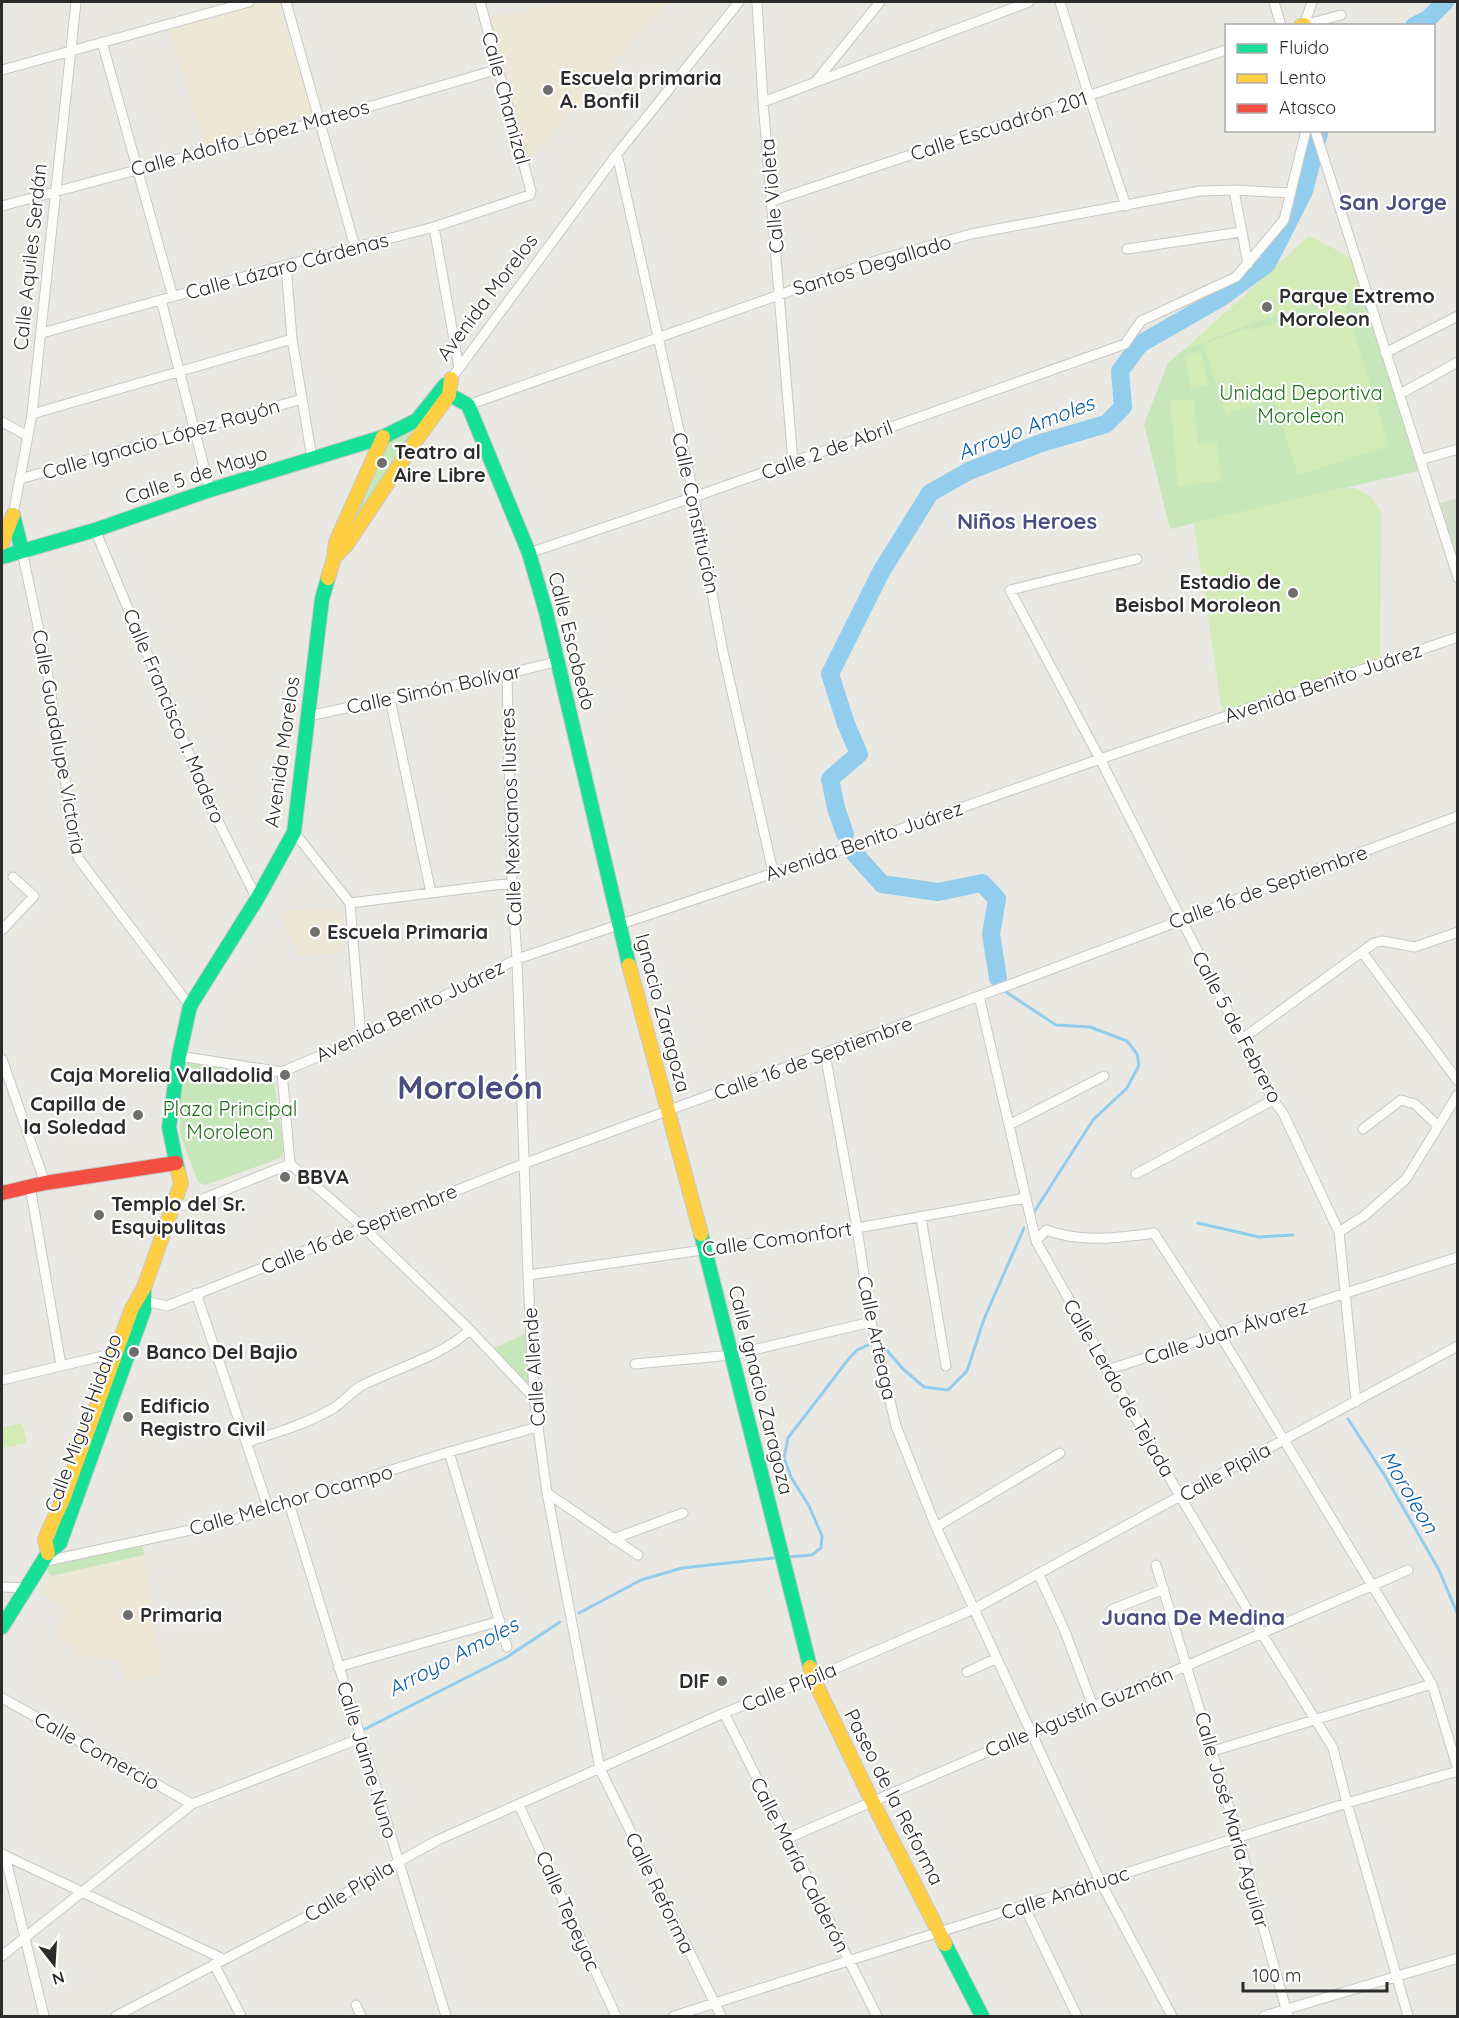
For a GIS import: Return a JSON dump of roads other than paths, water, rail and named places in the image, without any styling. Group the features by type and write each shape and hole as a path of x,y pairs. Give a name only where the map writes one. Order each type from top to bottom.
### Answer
{"street":[{"name":"Calle Aquiles Serdán","path":"2,543 12,515 32,414 76,2"},
{"path":"2,70 249,2"},
{"path":"286,2 355,247"},
{"name":"Calle Chamizal","path":"480,2 531,191 530,195"},
{"name":"Avenida Morelos","path":"176,1163 169,1127 178,1056 190,1005 257,899 294,832 322,599 334,558 347,544 416,440 455,374 617,154 739,2"},
{"name":"Calle Violeta","path":"757,2 763,102 781,293 793,462"},
{"path":"814,84 880,2"},
{"path":"763,102 1029,2"},
{"path":"1060,2 1126,206"},
{"path":"1274,2 1280,24"},
{"path":"1303,24 1312,2"},
{"path":"1307,24 1341,15"},
{"path":"102,42 173,297"},
{"name":"Calle Escuadrón 201","path":"772,201 1225,51"},
{"name":"Calle Adolfo López Mateos","path":"2,206 320,121 499,69"},
{"path":"1248,264 1284,220 1306,132"},
{"path":"1316,132 1458,578"},
{"name":"Calle Constitución","path":"617,154 694,497 723,652 772,872"},
{"path":"1234,190 1248,264"},
{"name":"Santos Degallado","path":"468,405 875,261 971,234 1200,191 1291,193"},
{"name":"Calle Lázaro Cárdenas","path":"42,333 286,265 434,227 530,195"},
{"path":"434,227 455,374"},
{"path":"1127,249 1241,232"},
{"name":"Calle 2 de Abril","path":"529,553 1125,344 1141,321 1236,277 1248,264"},
{"path":"286,265 292,339 312,458"},
{"path":"161,300 210,490"},
{"path":"1385,353 1458,316"},
{"path":"32,414 292,339"},
{"path":"1400,394 1458,362"},
{"path":"445,392 468,405"},
{"name":"Calle 5 de Mayo","path":"2,557 95,530 210,490 383,437 417,420 445,392"},
{"name":"Calle Ignacio López Rayón","path":"20,479 302,399"},
{"name":"Calle Escobedo","path":"468,405 529,553 559,661 619,926"},
{"path":"2,422 28,436"},
{"path":"400,429 410,430 416,440"},
{"path":"334,558 336,542 383,437"},
{"path":"1420,460 1458,449"},
{"name":"Calle Aquiles Serdán","path":"12,515 22,551"},
{"name":"Calle Francisco I. Madero","path":"95,530 213,811 257,899"},
{"name":"Calle Guadalupe Victoria","path":"22,551 45,659 78,858 190,1005"},
{"name":"Calle 5 de Febrero","path":"1137,559 1010,590 1100,759 1273,1100 1283,1113 1339,1232 1356,1402"},
{"name":"Avenida Benito Juárez","path":"282,1072 361,1038 517,959 862,843 1458,637"},
{"name":"Calle Simón Bolívar","path":"308,716 559,661"},
{"name":"Calle Mexicanos Ilustres","path":"507,674 512,882 517,959"},
{"path":"390,699 431,893"},
{"name":"Calle 16 de Septiembre","path":"142,1296 167,1306 523,1164 825,1054 1458,816"},
{"path":"294,832 350,903 361,1038"},
{"path":"2,930 34,896 13,877"},
{"path":"350,903 512,882"},
{"name":"Ignacio Zaragoza","path":"619,926 669,1111"},
{"path":"1242,1039 1377,942 1415,947 1458,932"},
{"path":"1362,952 1458,1081"},
{"name":"Calle Allende","path":"517,959 523,1164 534,1398 547,1493 600,1769"},
{"path":"979,996 1025,1198"},
{"name":"Calle Arteaga","path":"825,1054 857,1228 871,1322 896,1426 936,1527 1101,1881 1172,2016"},
{"path":"178,1056 282,1072 290,1164 363,1227 470,1330 534,1398"},
{"path":"2,1059 45,1184"},
{"path":"1009,1125 1104,1076"},
{"path":"1339,1232 1364,1216 1406,1179 1458,1094"},
{"path":"1136,1174 1273,1100"},
{"path":"1363,1129 1401,1100 1415,1104 1438,1126"},
{"name":"Calle Ignacio Zaragoza","path":"669,1111 813,1678"},
{"path":"2,1193 30,1186 176,1163"},
{"name":"Calle Miguel Hidalgo","path":"2,1627 45,1558 45,1539 121,1357 182,1183 176,1163"},
{"path":"174,1206 188,1205 290,1164"},
{"path":"30,1186 61,1365"},
{"name":"Calle Comonfort","path":"528,1275 857,1228 1025,1198"},
{"name":"Calle Lerdo de Tejada","path":"1025,1198 1035,1238 1107,1370 1262,1634 1333,1748 1408,2016"},
{"path":"921,1218 946,1365"},
{"path":"1035,1238 1046,1230 1062,1236 1082,1238 1154,1233 1219,1333 1431,1684 1458,1771"},
{"name":"Calle Juan Álvarez","path":"1107,1370 1458,1257"},
{"path":"196,1293 269,1510"},
{"path":"635,1364 732,1355 871,1322"},
{"path":"247,1442 297,1426 334,1408 363,1384 386,1376 458,1341 470,1330"},
{"name":"Calle Pípila","path":"116,2016 302,1919 438,1840 724,1713 813,1678 974,1609 1458,1347"},
{"path":"2,1380 107,1355 121,1357"},
{"name":"Calle Melchor Ocampo","path":"45,1558 223,1523 449,1452 537,1427"},
{"path":"449,1452 507,1647"},
{"path":"936,1527 1060,1453"},
{"path":"547,1493 638,1555"},
{"name":"Calle Jaime Nuno","path":"289,1503 446,2016"},
{"path":"613,1539 683,1513"},
{"name":"Calle José María Aguilar","path":"1156,1565 1238,1838 1287,2013"},
{"name":"Calle Agustín Guzmán","path":"786,1839 1408,1570"},
{"path":"1039,1575 1064,1629 1093,1706"},
{"path":"2,1587 26,1588"},
{"path":"1111,1610 1164,1589"},
{"path":"338,1667 500,1621"},
{"path":"967,1672 997,1658"},
{"name":"Paseo de la Reforma","path":"813,1678 872,1801 982,2016"},
{"path":"1212,1751 1431,1684"},
{"name":"Calle Comercio","path":"2,1698 192,1804"},
{"name":"Calle María Calderón","path":"724,1713 876,2016"},
{"path":"2,1956 192,1804 361,1738"},
{"name":"Calle Reforma","path":"600,1769 721,2016"},
{"name":"Calle Anáhuac","path":"674,2016 1347,1803 1458,1771"},
{"name":"Calle Tepeyac","path":"519,1805 616,2016"},
{"path":"3,1855 223,1959"},
{"path":"3,1855 44,2016"},
{"path":"1024,1906 1077,2016"},
{"path":"1264,2016 1287,2013 1458,1958"},
{"path":"214,1964 241,2016"},
{"path":"356,2005 361,2016"}],"waterway":[{"name":"Arroyo Amoles","path":"1418,24 1428,19 1445,2"},
{"name":"Arroyo Amoles","path":"845,834 836,808 830,779 859,754 846,724 830,674 881,572 930,493 969,471 1041,443 1106,424 1123,407 1120,371 1140,344 1222,297 1267,264 1304,191 1319,132"},
{"name":"Arroyo Amoles","path":"855,854 882,884 938,892 982,883 997,899 991,934 998,978"},
{"name":"Arroyo Amoles","path":"1006,992 1056,1025 1090,1027 1127,1041 1137,1054 1139,1065 1127,1088 1093,1120 1034,1212"},
{"path":"1198,1223 1259,1237 1293,1235"},
{"name":"Arroyo Amoles","path":"885,1348 903,1369 924,1387 948,1390 967,1371 984,1319 1024,1228"},
{"name":"Arroyo Amoles","path":"786,1557 812,1555 821,1548 822,1536 809,1506 791,1477 784,1458 788,1438 847,1361 857,1350 868,1345"},
{"name":"Moroleon","path":"1348,1419 1385,1476 1439,1570 1458,1615"},
{"name":"Arroyo Amoles","path":"579,1613 641,1580 682,1568 774,1558"},
{"name":"Arroyo Amoles","path":"365,1729 507,1657 560,1622"}],"place":[{"name":"Escuela primaria A. Bonfil","path":"548,90"},
{"name":"Parque Extremo Moroleon","path":"1267,307"},
{"name":"Teatro al Aire Libre","path":"382,463"},
{"name":"Estadio de Beisbol Moroleon","path":"1293,593"},
{"name":"Escuela Primaria","path":"315,932"},
{"name":"Caja Morelia Valladolid","path":"285,1075"},
{"name":"Capilla de la Soledad","path":"138,1115"},
{"name":"BBVA","path":"285,1177"},
{"name":"Templo del Sr. Esquipulitas","path":"99,1215"},
{"name":"Banco Del Bajio","path":"134,1352"},
{"name":"Edificio Registro Civil","path":"128,1417"},
{"name":"Primaria","path":"128,1615"},
{"name":"DIF","path":"722,1681"}],"district":[{"name":"San Jorge","path":"1393,202"},
{"name":"Niños Heroes","path":"1027,521"},
{"name":"Moroleón","path":"470,1088"},
{"name":"Juana De Medina","path":"1193,1617"}],"park label":[{"name":"Unidad Deportiva Moroleon","path":"1301,404"},
{"name":"Plaza Principal Moroleon","path":"230,1120"}]}
